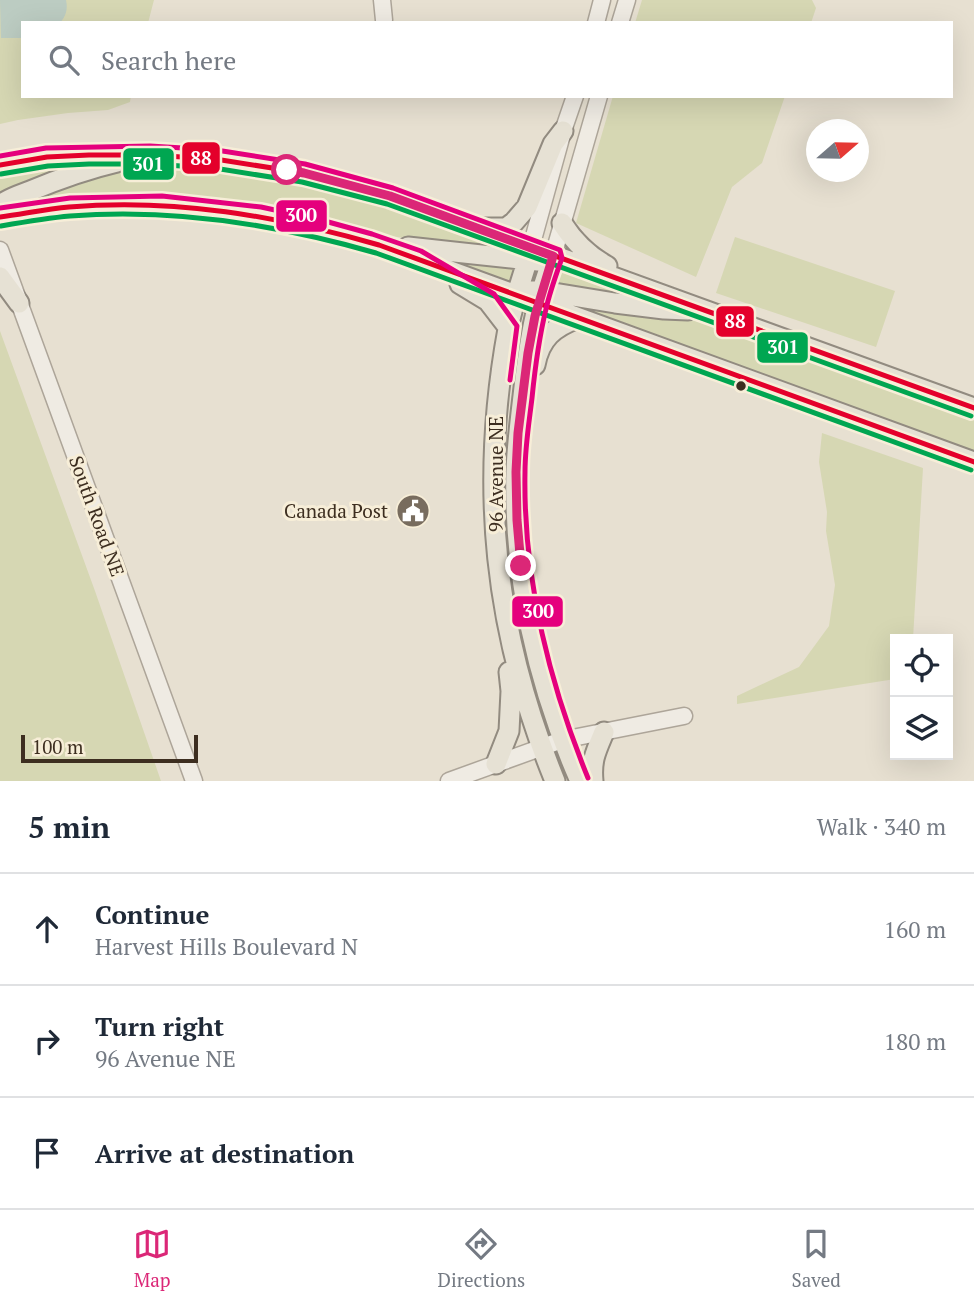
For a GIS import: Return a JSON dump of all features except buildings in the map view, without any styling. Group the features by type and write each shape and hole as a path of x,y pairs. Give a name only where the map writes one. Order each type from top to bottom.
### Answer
{"main road":[{"path":"478,228 506,228 520,216 527,207 553,144 563,131"},
{"path":"0,205 32,190 94,168 149,155"},
{"path":"0,165 47,157 149,155 215,159 304,173 390,196 478,228 542,260 553,256 974,408"},
{"path":"0,217 70,207 161,205 260,216 319,229 369,242 516,296 528,291 578,318 974,461"},
{"path":"562,223 585,252 643,288"},
{"path":"369,242 529,254"},
{"name":"96 Avenue NE","path":"529,254 508,327 496,409 494,527 505,618 520,682 541,748 555,781"},
{"name":"96 Avenue NE","path":"553,256 540,297 528,353 516,472 517,520 530,625 539,664 562,740 580,781"},
{"path":"417,259 482,297 508,327"},
{"path":"0,277 19,303"},
{"path":"540,297 664,309 704,310"},
{"path":"520,419 528,403 537,354 544,341 555,328 578,318"},
{"path":"496,764 509,731 511,691 505,618"},
{"path":"593,781 594,754 604,732"}],"street":[{"path":"382,0 384,20"},
{"path":"597,21 602,0"},
{"path":"621,21 627,0"},
{"path":"529,254 574,98"},
{"path":"553,256 598,98"},
{"name":"South Road NE","path":"0,250 194,781"},
{"path":"449,781 562,740 684,716"}],"green space":[{"path":"0,0 154,0 149,21 21,21 21,98 131,98 130,102 108,110 68,113 0,124"},
{"path":"642,0 812,0 816,8 812,21 636,21"},
{"path":"612,98 784,98 762,163 732,187 696,277 576,223"},
{"path":"142,161 242,167 380,198 500,244 506,251 366,233 320,218 266,207 196,198 93,195 35,200 32,195 118,166"},
{"path":"81,164 0,196 0,171"},
{"path":"735,237 895,291 876,347 716,293"},
{"path":"443,260 517,263 511,282"},
{"path":"557,264 643,294 645,299 549,285"},
{"path":"577,305 703,322 974,413 974,452 578,308"},
{"path":"0,331 95,591 161,781 0,781"},
{"path":"822,433 923,468 913,634 890,634 890,680 737,704 737,696 799,667 829,626 835,585 819,462"}],"shaded area":[{"path":"0,0 66,0 67,9 61,21 21,21 21,38 1,38"}],"transit line":[{"name":"300","path":"0,156 46,148 150,146 216,150 305,164 393,188 560,250 562,258 548,302 536,364 526,453 525,512 528,551 541,628 561,704 588,778"},
{"name":"88","path":"0,165 47,157 149,155 215,159 304,173 390,196 974,408"},
{"name":"301","path":"1,174 48,166 149,164 214,168 302,182 387,204 971,416"},
{"name":"300","path":"0,208 70,198 162,196 261,207 372,234 421,251 494,294 517,326 510,380"},
{"name":"88","path":"0,217 69,207 187,207 264,218 341,235 379,245 974,462"},
{"name":"301","path":"1,226 70,216 148,214 263,226 338,243 376,253 971,470"}],"place":[{"name":"Canada Post","path":"413,511"}],"route":[{"path":"287,170 390,196 553,256 535,316 518,433 517,520 521,566"}]}
